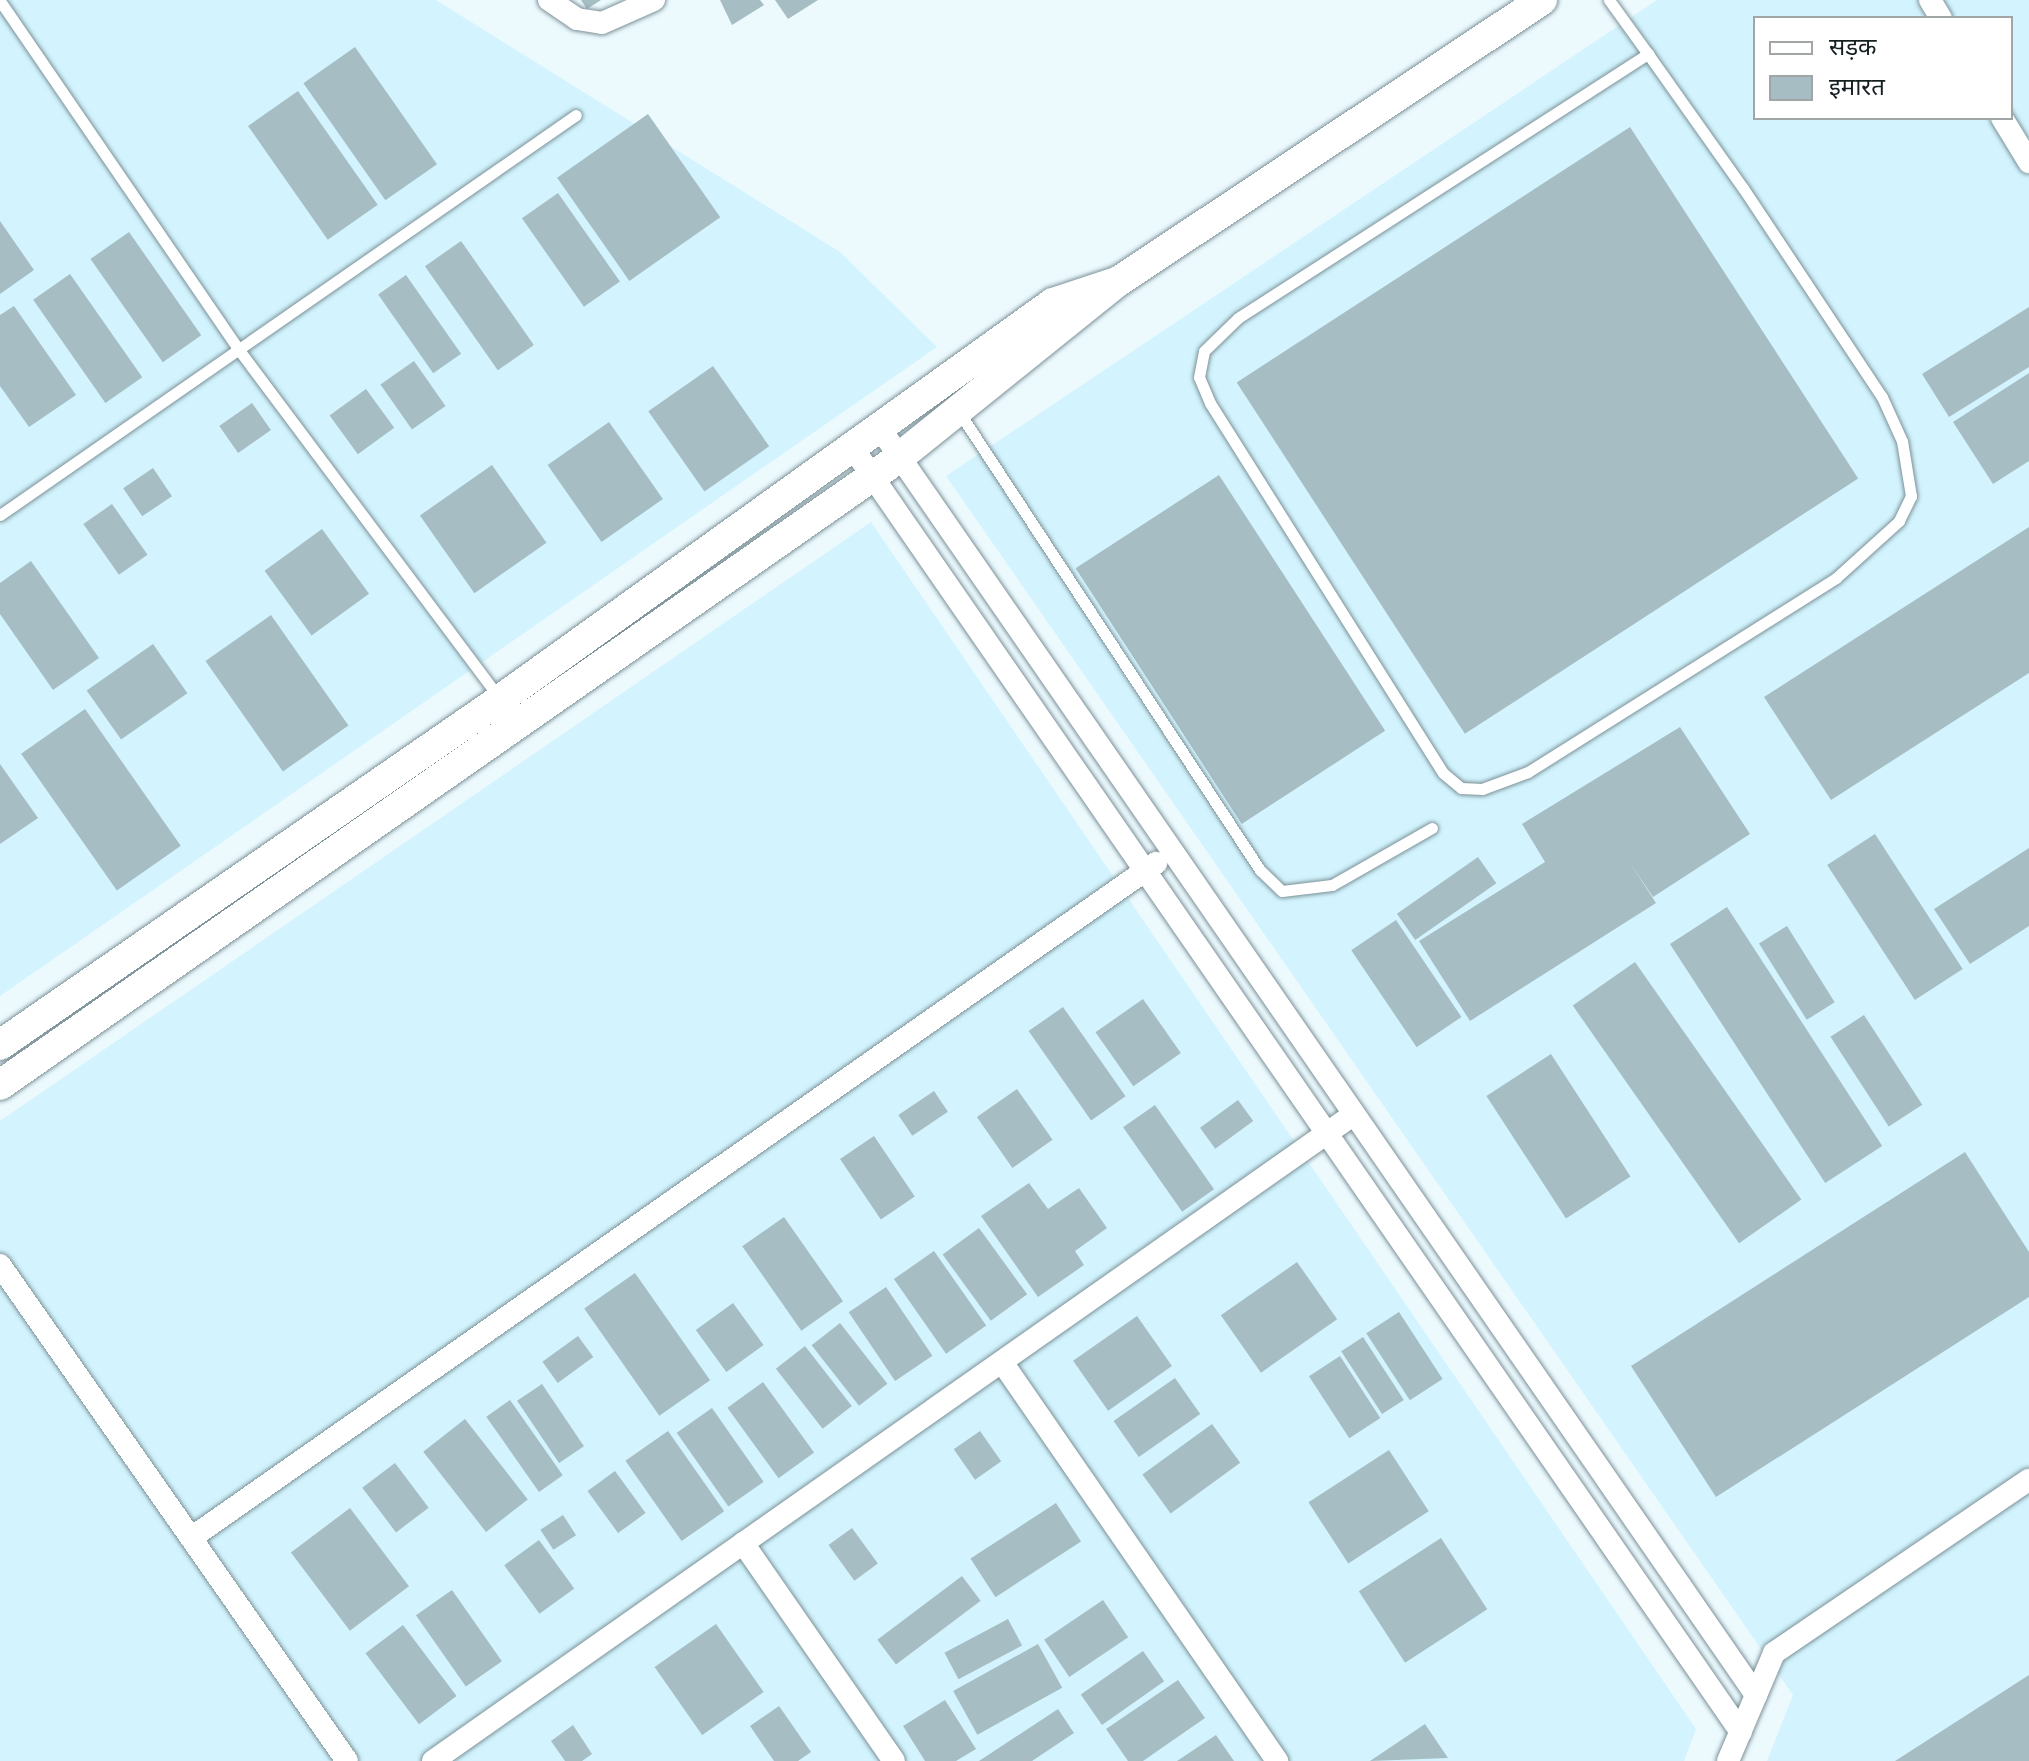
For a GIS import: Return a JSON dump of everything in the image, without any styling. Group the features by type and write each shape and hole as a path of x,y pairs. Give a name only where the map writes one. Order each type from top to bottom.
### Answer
{"street":[{"path":"549,0 577,19 602,23 654,0"},
{"path":"0,1085 885,468 1119,281 1542,0"},
{"path":"2003,120 2029,162"},
{"path":"0,1045 501,699 850,444 879,427 1053,303 1119,281"},
{"path":"879,427 885,468 1146,871 1741,1732"},
{"path":"850,444 885,468 1171,854 1756,1695"},
{"path":"191,1538 1171,854"},
{"path":"433,1761 1353,1115"},
{"path":"0,1265 347,1761"},
{"path":"1002,1362 1277,1761"},
{"path":"1728,1761 1774,1653 2029,1480"},
{"path":"743,1543 894,1761"}],"lane":[{"path":"1609,0 1648,54 1882,397 1902,441 1911,496 1899,521 1836,578 1528,772 1482,789 1461,788 1443,773 1210,403 1199,377 1204,351 1238,318 1648,54"},
{"path":"0,1 236,346 518,723"},
{"path":"0,515 236,346 576,115"},
{"path":"959,411 1260,870 1282,891 1332,885 1432,828"}],"shaded area":[{"path":"0,0 436,0 840,252 937,347 0,996"},
{"path":"1657,0 2029,0 2029,1761 1767,1761 1793,1695 946,476"},
{"path":"871,522 1696,1729 1684,1761 0,1761 0,1121"}],"building":[{"path":"581,0 601,0 587,9"},
{"path":"720,0 760,0 764,5 732,25"},
{"path":"775,0 818,0 788,19"},
{"path":"355,47 437,164 385,200 303,83"},
{"path":"298,91 378,205 328,240 248,126"},
{"path":"648,114 720,217 629,281 557,178"},
{"path":"1630,127 1858,478 1465,734 1237,382"},
{"path":"558,193 620,281 584,307 522,218"},
{"path":"0,221 34,270 0,294"},
{"path":"129,232 201,335 163,362 90,259"},
{"path":"461,241 534,345 498,370 425,266"},
{"path":"70,274 142,377 105,403 33,300"},
{"path":"406,275 461,354 433,373 378,295"},
{"path":"14,306 76,395 29,427 0,386 0,315"},
{"path":"2029,307 2029,367 1949,417 1922,374"},
{"path":"414,361 446,406 412,430 380,385"},
{"path":"713,366 769,446 704,492 648,411"},
{"path":"2029,373 2029,461 1993,484 1953,422"},
{"path":"366,389 394,428 358,454 330,415"},
{"path":"252,403 271,430 238,453 219,426"},
{"path":"609,422 663,499 601,542 548,465"},
{"path":"492,465 546,543 474,593 420,515"},
{"path":"153,468 172,496 142,516 123,488"},
{"path":"1219,475 1385,731 1242,824 1076,568"},
{"path":"112,504 148,555 119,575 83,524"},
{"path":"2029,527 2029,673 1831,800 1764,697"},
{"path":"322,529 369,594 312,635 265,571"},
{"path":"31,561 99,658 53,690 0,614 0,583"},
{"path":"271,615 348,726 283,771 205,661"},
{"path":"153,644 187,693 121,740 87,690"},
{"path":"85,709 181,846 117,891 21,754"},
{"path":"1680,727 1750,834 1653,897 1630,863 1656,903 1470,1021 1419,941 1545,862 1522,824"},
{"path":"0,764 38,818 0,844"},
{"path":"1875,834 1963,969 1915,1000 1827,865"},
{"path":"2029,848 2029,926 1970,964 1934,909"},
{"path":"1478,857 1496,883 1415,940 1397,914"},
{"path":"1727,907 1882,1146 1825,1183 1670,944"},
{"path":"1396,920 1461,1017 1417,1047 1351,950"},
{"path":"1787,926 1835,1002 1807,1020 1759,943"},
{"path":"1635,962 1801,1200 1739,1243 1573,1006"},
{"path":"1143,999 1181,1053 1133,1086 1095,1032"},
{"path":"1063,1007 1126,1096 1091,1120 1029,1031"},
{"path":"1864,1015 1922,1105 1889,1127 1830,1037"},
{"path":"1551,1054 1631,1176 1566,1218 1486,1096"},
{"path":"1017,1089 1053,1140 1012,1168 977,1117"},
{"path":"934,1091 948,1112 912,1136 898,1115"},
{"path":"1238,1100 1253,1121 1215,1149 1200,1128"},
{"path":"1155,1105 1214,1189 1182,1212 1123,1127"},
{"path":"874,1136 915,1197 881,1219 840,1159"},
{"path":"1965,1152 2029,1252 2029,1297 1716,1497 1631,1366"},
{"path":"1029,1183 1048,1209 1079,1188 1107,1228 1075,1251 1084,1265 1038,1297 981,1216"},
{"path":"784,1217 843,1301 801,1331 742,1246"},
{"path":"979,1228 1027,1294 991,1321 943,1254"},
{"path":"934,1251 986,1326 946,1354 894,1279"},
{"path":"1297,1262 1337,1319 1261,1373 1221,1315"},
{"path":"635,1273 710,1380 659,1416 584,1309"},
{"path":"886,1287 932,1356 895,1381 849,1312"},
{"path":"733,1303 764,1345 726,1372 696,1330"},
{"path":"1399,1312 1443,1379 1410,1400 1366,1333"},
{"path":"1137,1316 1172,1366 1108,1411 1073,1361"},
{"path":"840,1323 887,1384 859,1406 812,1345"},
{"path":"578,1336 593,1357 558,1383 542,1362"},
{"path":"1363,1337 1404,1400 1382,1414 1341,1351"},
{"path":"805,1346 852,1406 823,1429 776,1369"},
{"path":"1340,1356 1380,1418 1349,1438 1309,1376"},
{"path":"1175,1378 1200,1414 1139,1457 1114,1421"},
{"path":"763,1382 814,1452 779,1478 727,1408"},
{"path":"542,1384 584,1446 559,1463 517,1401"},
{"path":"510,1400 563,1475 539,1492 486,1417"},
{"path":"712,1408 764,1482 728,1506 677,1433"},
{"path":"465,1419 528,1499 486,1532 423,1452"},
{"path":"1212,1424 1240,1463 1171,1513 1142,1475"},
{"path":"668,1431 724,1511 682,1541 625,1461"},
{"path":"980,1431 1001,1461 975,1480 954,1449"},
{"path":"1389,1450 1429,1511 1348,1564 1308,1502"},
{"path":"395,1463 429,1508 396,1532 362,1488"},
{"path":"615,1471 646,1513 618,1533 587,1491"},
{"path":"1056,1503 1081,1542 996,1597 970,1559"},
{"path":"350,1508 409,1586 350,1631 291,1553"},
{"path":"563,1515 576,1535 553,1550 540,1530"},
{"path":"852,1528 878,1564 854,1581 829,1545"},
{"path":"1441,1538 1487,1609 1405,1663 1359,1591"},
{"path":"539,1540 574,1589 539,1614 504,1565"},
{"path":"962,1576 981,1601 896,1665 877,1640"},
{"path":"452,1590 502,1661 466,1687 416,1615"},
{"path":"1103,1600 1128,1637 1069,1677 1044,1640"},
{"path":"1008,1619 1022,1645 959,1679 944,1653"},
{"path":"716,1624 764,1692 702,1735 655,1667"},
{"path":"403,1625 457,1696 419,1724 365,1653"},
{"path":"1038,1644 1062,1688 977,1735 953,1691"},
{"path":"1143,1651 1164,1681 1102,1725 1081,1695"},
{"path":"2029,1675 2029,1761 1895,1761"},
{"path":"1178,1680 1205,1718 1143,1761 1128,1761 1106,1729"},
{"path":"945,1700 976,1749 956,1761 925,1761 903,1726"},
{"path":"779,1706 811,1752 798,1761 774,1761 750,1726"},
{"path":"1058,1709 1074,1733 1032,1761 979,1761"},
{"path":"1425,1724 1448,1758 1370,1761"},
{"path":"573,1725 592,1754 582,1761 565,1761 551,1741"},
{"path":"1216,1735 1234,1761 1177,1761"}]}
